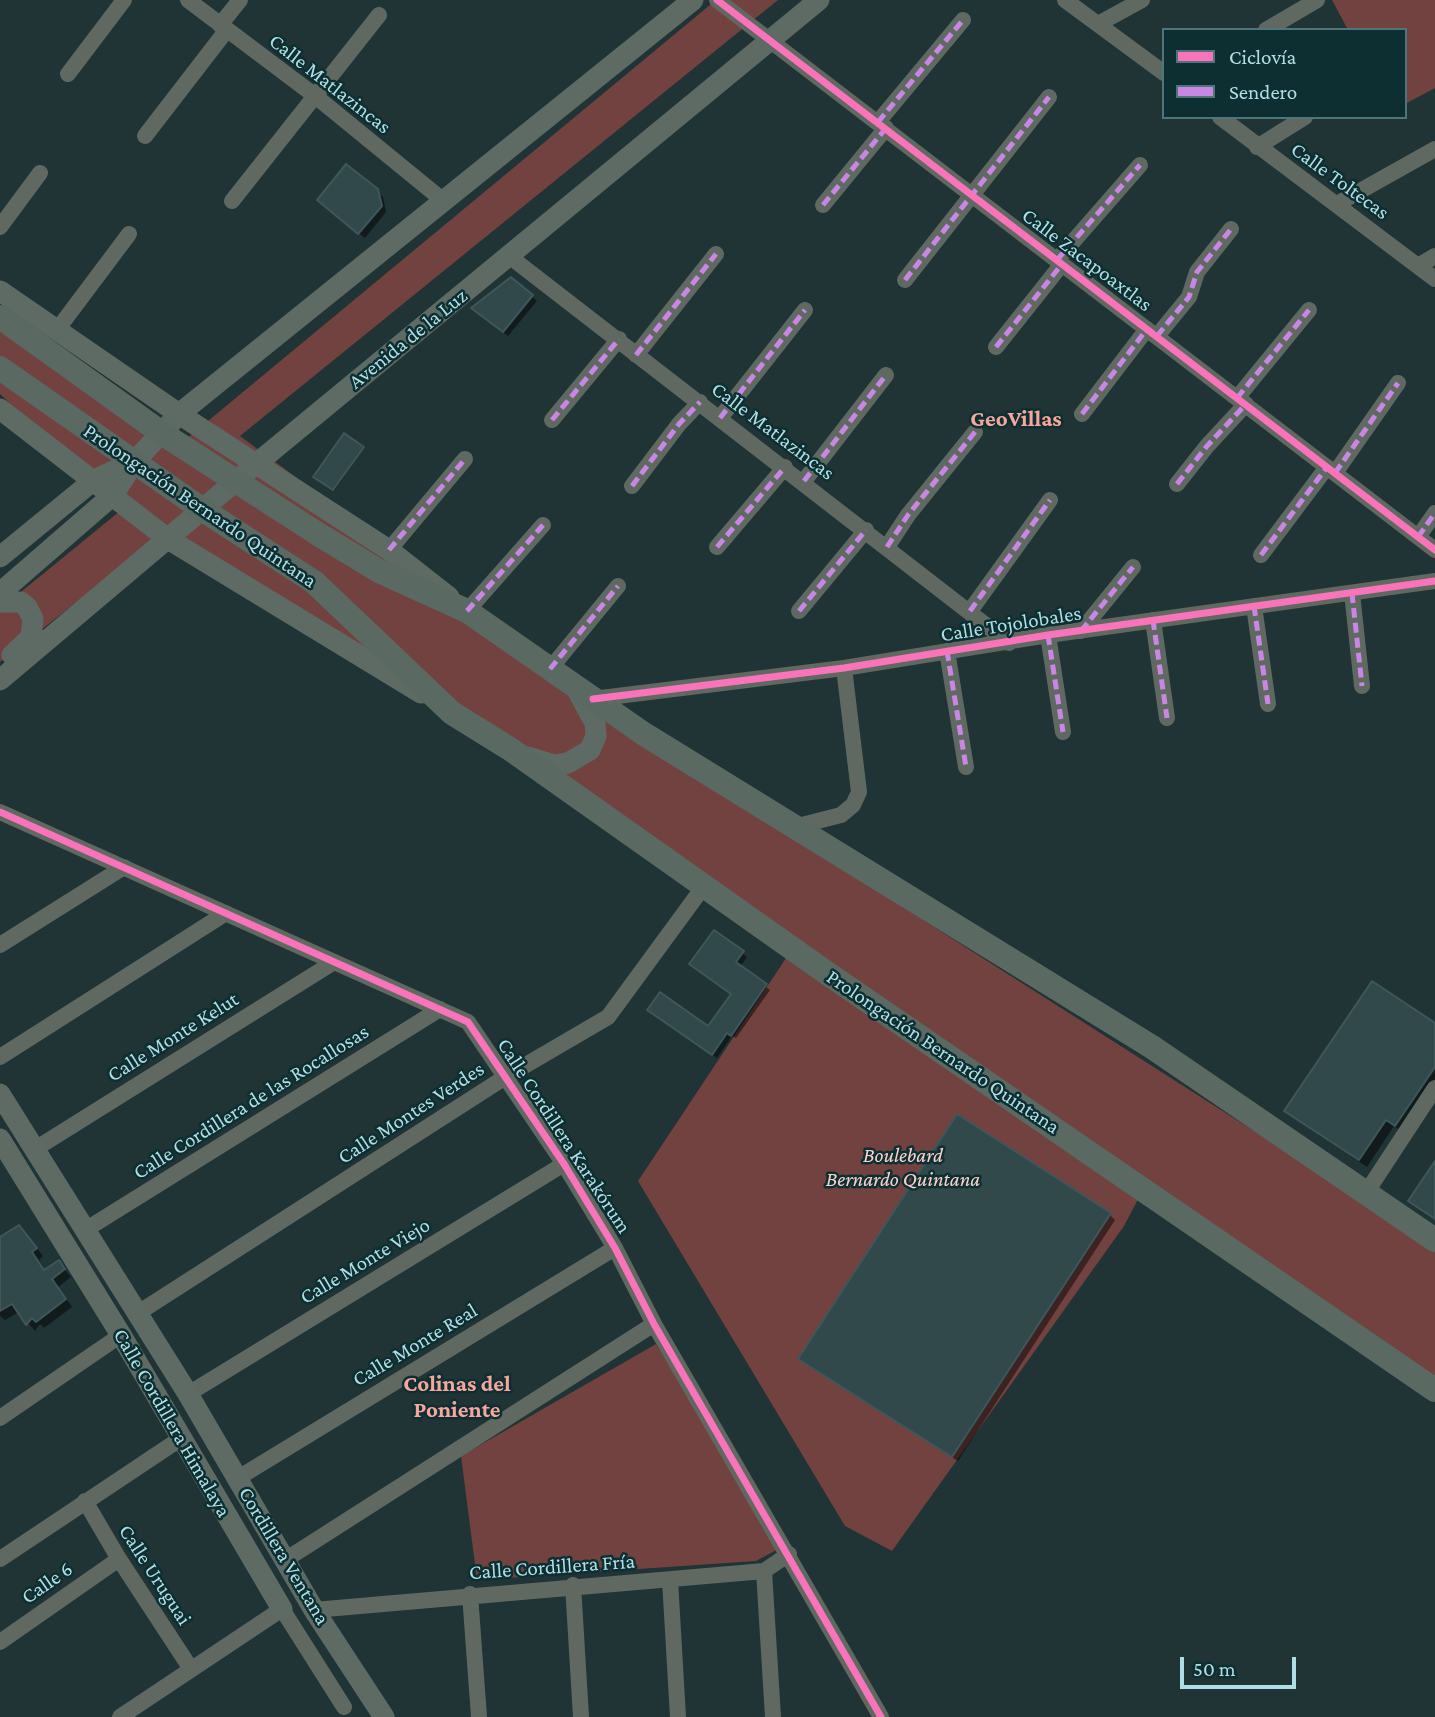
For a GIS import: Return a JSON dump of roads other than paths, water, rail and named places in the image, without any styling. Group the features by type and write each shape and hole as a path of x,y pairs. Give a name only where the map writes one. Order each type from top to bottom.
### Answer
{"main road":[{"path":"0,593 113,495 135,461 179,414 693,0"},
{"name":"Avenida de la Luz","path":"0,680 256,464 819,0"},
{"name":"Prolongación Bernardo Quintana","path":"0,291 179,414 389,550 467,611 584,694 794,827 1152,1047 1435,1240"},
{"name":"Prolongación Bernardo Quintana","path":"0,317 163,433 236,481 379,571 467,611"},
{"name":"Prolongación Bernardo Quintana","path":"0,368 203,510 314,582 452,713"},
{"name":"Prolongación Bernardo Quintana","path":"0,408 168,540 306,621 510,749 1435,1391"},
{"path":"0,557 94,480 135,461"},
{"path":"0,601 13,601 27,607 34,628 26,644 0,666"},
{"path":"510,749 554,765 568,763 590,750 596,736 595,723 584,694"},
{"name":"Calle Cordillera Himalaya","path":"0,1094 188,1394"},
{"name":"Calle Cordillera Himalaya","path":"0,1139 121,1335 180,1440 282,1609"},
{"name":"Cordillera Ventana","path":"188,1394 314,1609 384,1717"}],"street":[{"path":"68,74 124,0"},
{"name":"Calle Matlazincas","path":"188,0 314,95 445,202"},
{"path":"145,136 240,0"},
{"name":"Calle Zacapoaxtlas","path":"717,0 1435,550"},
{"path":"1065,0 1162,72"},
{"path":"1098,24 1142,0"},
{"path":"1269,28 1317,0"},
{"path":"232,201 379,15"},
{"path":"823,205 963,20"},
{"path":"905,280 974,196 1049,97"},
{"name":"Calle Toltecas","path":"1222,119 1435,279"},
{"path":"1257,147 1302,119"},
{"path":"1337,204 1435,149"},
{"path":"996,347 1060,262 1140,165"},
{"path":"0,227 40,173"},
{"path":"1083,414 1152,332 1189,297 1197,272 1231,229"},
{"path":"57,330 129,234"},
{"path":"636,355 716,254"},
{"name":"Calle Matlazincas","path":"509,256 804,481 1009,643"},
{"path":"1418,266 1435,256"},
{"path":"720,418 805,310"},
{"path":"1177,484 1309,310"},
{"path":"552,420 619,339"},
{"path":"804,481 886,375"},
{"path":"1261,555 1398,383"},
{"path":"632,486 679,424 700,402"},
{"path":"887,547 908,515 975,432"},
{"path":"389,550 466,459"},
{"path":"717,547 785,467"},
{"path":"970,611 1050,500"},
{"path":"1418,537 1435,513"},
{"path":"467,611 543,525"},
{"path":"799,611 866,530"},
{"path":"1081,631 1133,567"},
{"name":"Calle Tojolobales","path":"584,694 844,668 1048,635 1435,581"},
{"path":"550,669 618,586"},
{"path":"1352,593 1362,686"},
{"path":"1254,606 1268,704"},
{"path":"1153,621 1167,718"},
{"path":"1048,635 1063,732"},
{"path":"947,651 966,767"},
{"path":"794,827 841,815 853,805 859,792 844,668"},
{"name":"Calle Cordillera Karakórum","path":"4,818 124,867 468,1022 507,1076 615,1248 654,1324 881,1717"},
{"path":"0,945 124,867"},
{"name":"Calle Montes Verdes","path":"138,1313 507,1076 608,1017 704,886"},
{"path":"0,1057 226,913"},
{"name":"Calle Monte Kelut","path":"35,1149 334,962"},
{"name":"Calle Cordillera de las Rocallosas","path":"85,1230 440,1009"},
{"path":"1366,1193 1435,1088"},
{"name":"Calle Monte Viejo","path":"188,1394 564,1164"},
{"name":"Calle Monte Real","path":"237,1478 615,1248"},
{"path":"285,1560 654,1324"},
{"path":"0,1418 121,1335"},
{"path":"0,1559 180,1440"},
{"name":"Calle Uruguai","path":"86,1502 119,1559 191,1669"},
{"name":"Calle Cordillera Fría","path":"314,1609 573,1585 670,1580 764,1571 789,1554"},
{"name":"Calle 6","path":"0,1642 119,1559"},
{"path":"764,1571 773,1717"},
{"path":"670,1580 678,1717"},
{"path":"573,1585 581,1717"},
{"path":"470,1594 480,1717"},
{"path":"120,1717 282,1609"},
{"name":"Calle Cordillera Himalaya","path":"282,1609 344,1707"},
{"path":"866,1693 867,1717"}],"district":[{"name":"GeoVillas","path":"1016,419"},
{"name":"Colinas del Poniente","path":"457,1397"}],"park label":[{"name":"Boulebard Bernardo Quintana","path":"903,1168"}]}
